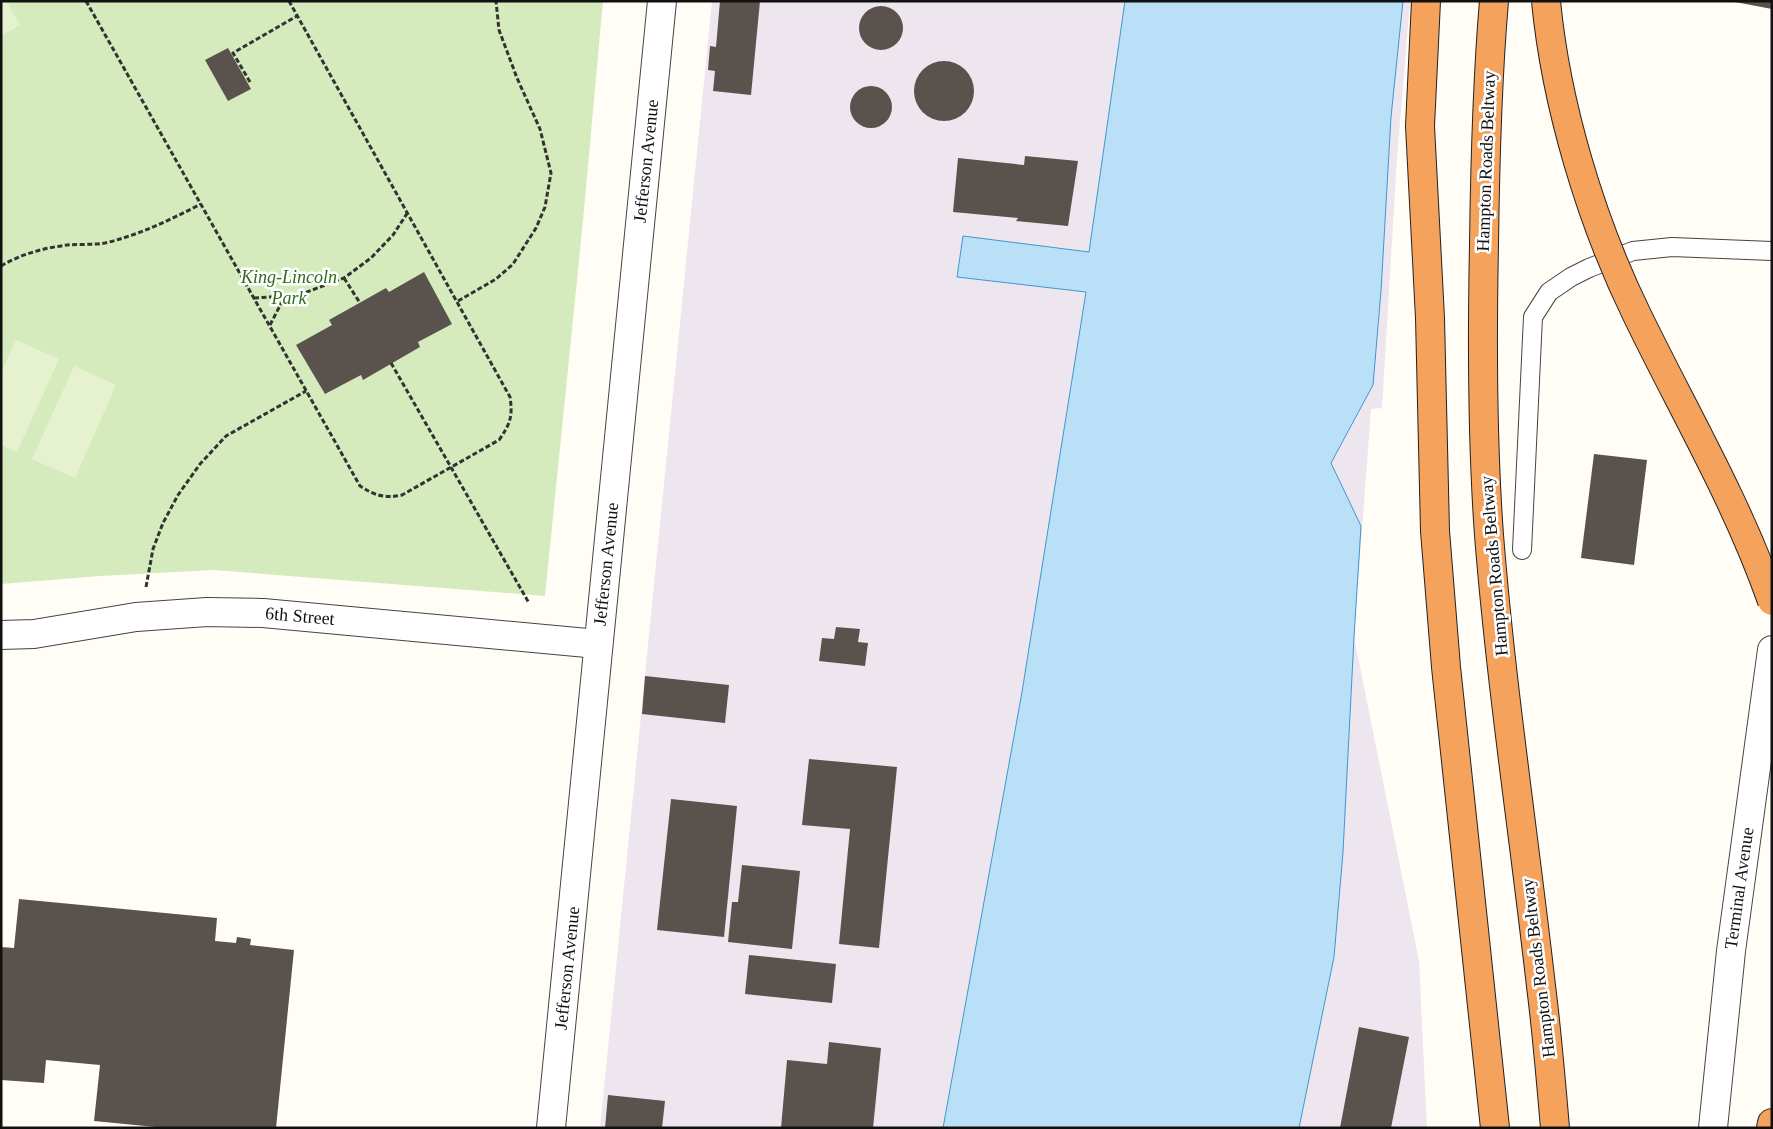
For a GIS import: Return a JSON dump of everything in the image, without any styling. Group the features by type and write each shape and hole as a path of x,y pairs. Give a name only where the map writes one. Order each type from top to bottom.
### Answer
{"highway":[{"path":"1426,1 1420,126 1430,318 1435,531 1446,667 1495,1128"},
{"name":"Hampton Roads Beltway","path":"1494,1 1490,51 1484,210 1482,351 1489,536 1510,750 1542,988 1555,1128"},
{"path":"1546,1 1559,87 1572,142 1609,251 1637,316 1732,502 1758,560 1772,602"},
{"path":"1771,1128 1772,1123"}],"street":[{"name":"Jefferson Avenue","path":"551,1128 662,1"},
{"name":"6th Street","path":"1,635 34,634 136,617 207,612 263,613 598,644"},
{"name":"Terminal Avenue","path":"1713,1128 1731,951 1772,650"}],"lane":[{"path":"1522,550 1533,317 1549,292 1588,268 1633,251 1672,247 1772,251"}],"path":[{"path":"86,1 360,486 375,495 391,498 402,495 499,440 508,427 512,413 510,397 289,1"},
{"path":"458,301 496,279 512,264 536,228 545,207 551,173 540,129 517,78 499,30 496,1"},
{"path":"250,82 233,53 298,16"},
{"path":"1,266 39,250 104,243 134,234 170,220 201,204"},
{"path":"254,298 299,295 344,278 371,258 393,235 408,212"},
{"path":"344,278 360,303"},
{"path":"269,326 285,296"},
{"path":"391,363 529,603"},
{"path":"146,588 153,549 163,523 178,494 200,464 226,436 306,391"}],"shaded area":[{"path":"712,1 1410,1 1397,158 1382,408 1371,409 1354,637 1419,961 1427,1128 600,1128"}],"green space":[{"name":"King-Lincoln Park","path":"1,1 603,1 545,596 213,570 1,584"},
{"path":"1,1 6,1 20,25 1,36"},
{"path":"16,340 59,359 17,452 1,445 1,373"},
{"path":"74,366 116,385 75,478 32,459"}],"water":[{"path":"1125,1 1403,1 1391,117 1381,291 1373,385 1331,463 1361,526 1343,852 1334,957 1299,1128 943,1128 1022,692 1086,292 957,277 963,236 1089,252"}],"building":[{"path":"720,1 760,1 751,95 713,91 715,71 708,70 710,46 716,47"},
{"path":"1772,1 1772,9 1735,2"},
{"path":"881,6 893,10 899,16 903,28 899,40 893,46 881,50 869,46 863,40 859,28 863,16 869,10"},
{"path":"228,48 251,89 228,101 205,60"},
{"path":"938,61 950,61 961,66 969,74 974,85 972,103 961,116 950,121 938,121 927,116 919,108 914,97 914,85 919,74 927,66"},
{"path":"871,86 886,92 892,107 886,122 871,128 856,122 850,107 856,92"},
{"path":"1025,156 1078,161 1068,226 1016,221 1018,218 953,212 958,158 1024,165"},
{"path":"424,272 452,324 418,342 420,347 363,380 361,375 325,394 296,345 332,325 329,320 386,288 389,292"},
{"path":"1594,454 1647,460 1634,565 1581,558"},
{"path":"836,627 860,629 858,642 868,643 865,666 819,661 822,638 834,639"},
{"path":"645,676 729,685 725,723 642,714"},
{"path":"809,759 897,767 879,948 839,944 850,829 802,825"},
{"path":"671,799 737,806 724,937 657,930"},
{"path":"742,865 800,871 792,949 728,942 732,902 738,902"},
{"path":"19,899 217,918 215,941 236,943 237,937 251,939 250,945 294,950 276,1128 166,1128 94,1121 100,1065 46,1060 44,1083 1,1080 1,947 14,948"},
{"path":"749,955 836,964 832,1003 745,994"},
{"path":"1359,1027 1409,1037 1391,1128 1340,1128"},
{"path":"829,1042 881,1048 873,1128 781,1128 787,1060 827,1064"},
{"path":"608,1095 665,1101 662,1128 605,1128"}]}
